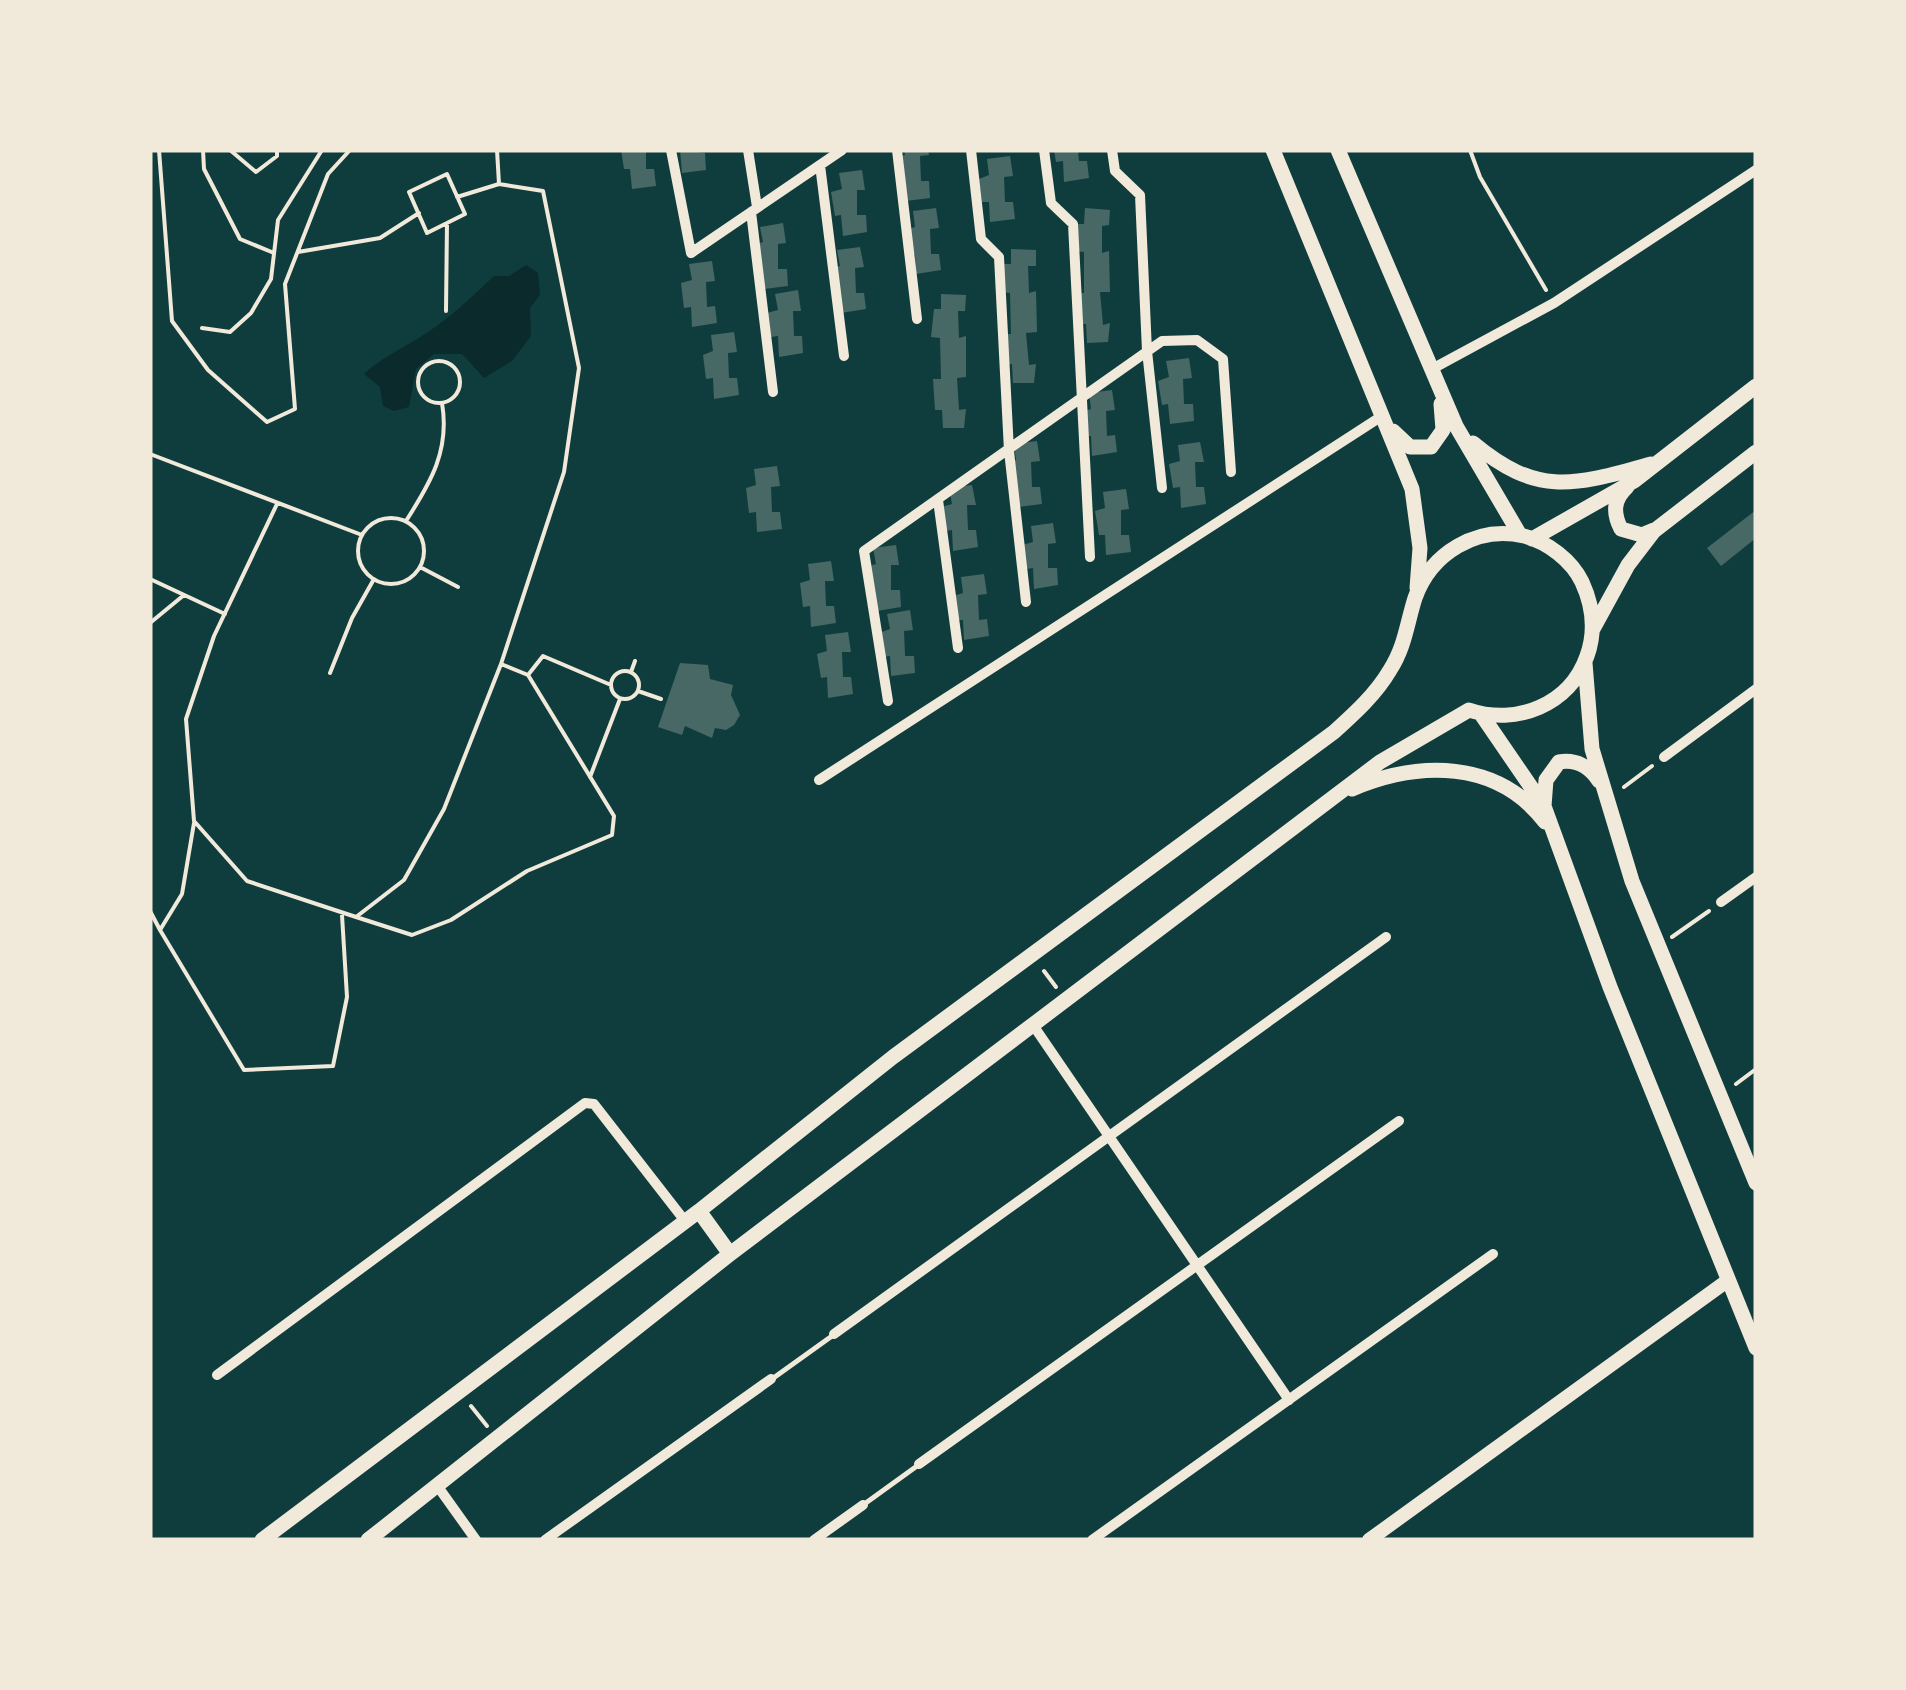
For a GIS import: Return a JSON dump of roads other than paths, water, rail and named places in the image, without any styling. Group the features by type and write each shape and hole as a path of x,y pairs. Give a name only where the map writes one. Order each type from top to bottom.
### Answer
{"main road":[{"path":"262,1540 699,1210 893,1057 1334,732 1360,708 1391,669 1411,621 1416,595 1420,548 1412,490 1273,150"},
{"path":"1338,150 1462,434 1526,537"},
{"path":"1382,416 1394,434 1410,447 1431,447 1438,440 1444,420 1432,370"},
{"path":"1658,528 1642,535 1622,529 1615,506 1620,494 1756,386"},
{"path":"1462,434 1498,464 1548,482 1599,480 1660,462"},
{"path":"1756,452 1658,528 1628,565 1593,629 1585,663 1592,749 1632,881 1756,1183"},
{"path":"1526,537 1634,481"},
{"path":"1416,595 1439,559 1456,546 1488,535 1526,537 1558,552 1578,574 1590,600 1593,629"},
{"path":"368,1540 730,1254 1328,799 1380,762 1475,712 1506,716 1530,712 1552,701 1572,684 1585,663"},
{"path":"1475,712 1544,806 1610,987 1756,1348"},
{"path":"1544,806 1546,780 1559,762 1568,760 1586,767 1604,792"},
{"path":"1328,799 1416,769 1461,772 1502,786 1539,814 1554,833"},
{"path":"699,1210 730,1254"}],"street":[{"path":"672,150 691,253 836,152"},
{"path":"748,150 774,392"},
{"path":"897,150 917,319"},
{"path":"971,150 981,240 999,257 1009,451 1026,602"},
{"path":"1044,150 1051,203 1072,224 1090,557"},
{"path":"1112,150 1115,170 1140,195 1148,351 1162,488"},
{"path":"820,165 844,356"},
{"path":"1432,370 1554,303 1752,173"},
{"path":"888,701 864,551 1162,341 1197,340 1223,359 1232,472"},
{"path":"819,780 1382,416"},
{"path":"938,500 958,648"},
{"path":"1664,757 1756,688"},
{"path":"1721,902 1756,877"},
{"path":"834,1334 1386,937"},
{"path":"1033,1025 1289,1400"},
{"path":"217,1375 586,1102 594,1104 684,1221"},
{"path":"919,1464 1399,1121"},
{"path":"1092,1540 1493,1254"},
{"path":"1369,1540 1727,1281"},
{"path":"545,1540 771,1379"},
{"path":"436,1484 476,1540"},
{"path":"814,1540 863,1505"}],"lane":[{"path":"771,1379 834,1334"},
{"path":"863,1505 919,1464"}],"water":[{"path":"526,265 538,273 540,295 530,308 531,336 512,361 484,378 462,354 434,354 416,369 409,407 394,411 383,406 380,387 364,374 444,321 494,276 509,276"}]}
